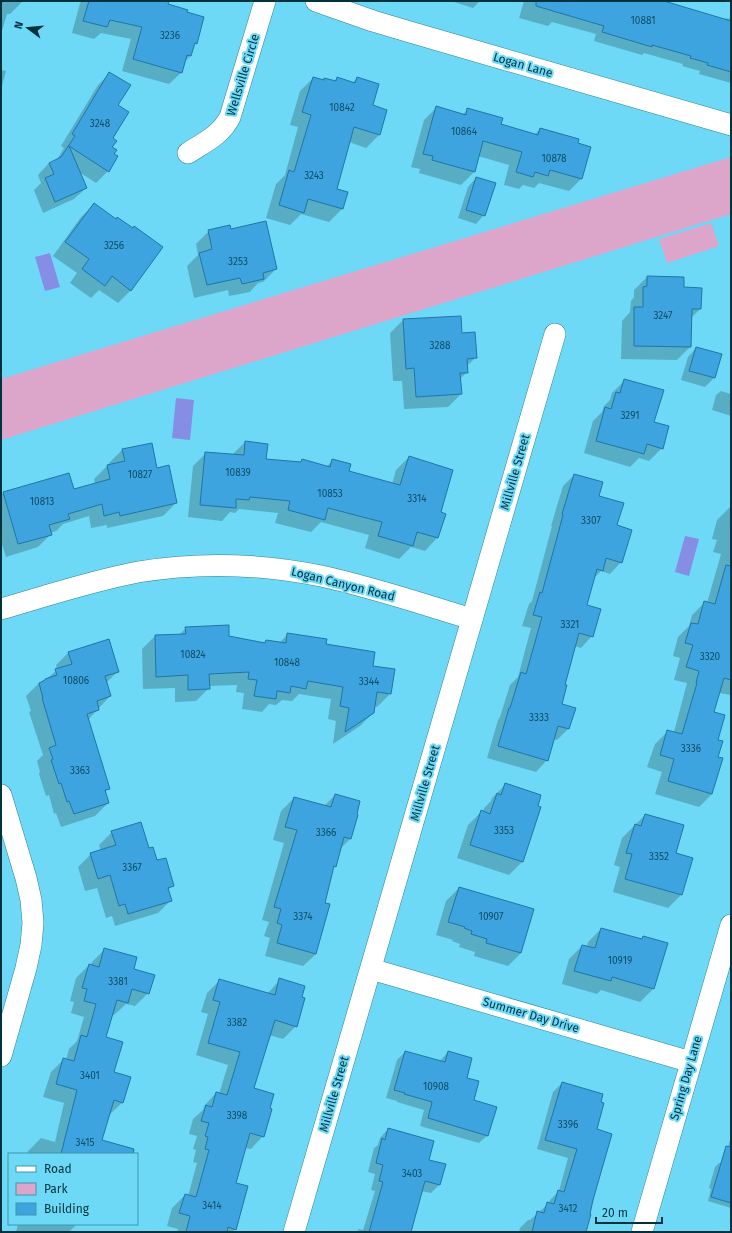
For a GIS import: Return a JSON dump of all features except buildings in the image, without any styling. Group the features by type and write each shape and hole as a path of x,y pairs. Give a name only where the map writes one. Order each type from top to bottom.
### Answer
{"street":[{"name":"Wellsville Circle","path":"188,153 219,133 226,126 265,1"},
{"name":"Logan Lane","path":"316,1 372,21 731,125"},
{"name":"Millville Street","path":"294,1232 555,334"},
{"name":"Logan Canyon Road","path":"1,609 73,587 139,572 173,568 245,566 283,570 328,578 357,585 472,619"},
{"path":"1,795 26,878 31,900 33,923 31,946 26,968 1,1056"},
{"name":"Spring Day Lane","path":"642,1232 731,925"},
{"name":"Summer Day Drive","path":"371,969 691,1062"}],"green space":[{"path":"731,157 731,214 1,440 1,379"},
{"path":"711,223 719,246 667,263 659,239"}],"water":[{"path":"50,253 60,287 45,291 35,257"},
{"path":"176,398 194,400 190,440 172,438"},
{"path":"685,536 699,539 689,576 675,572"}]}
